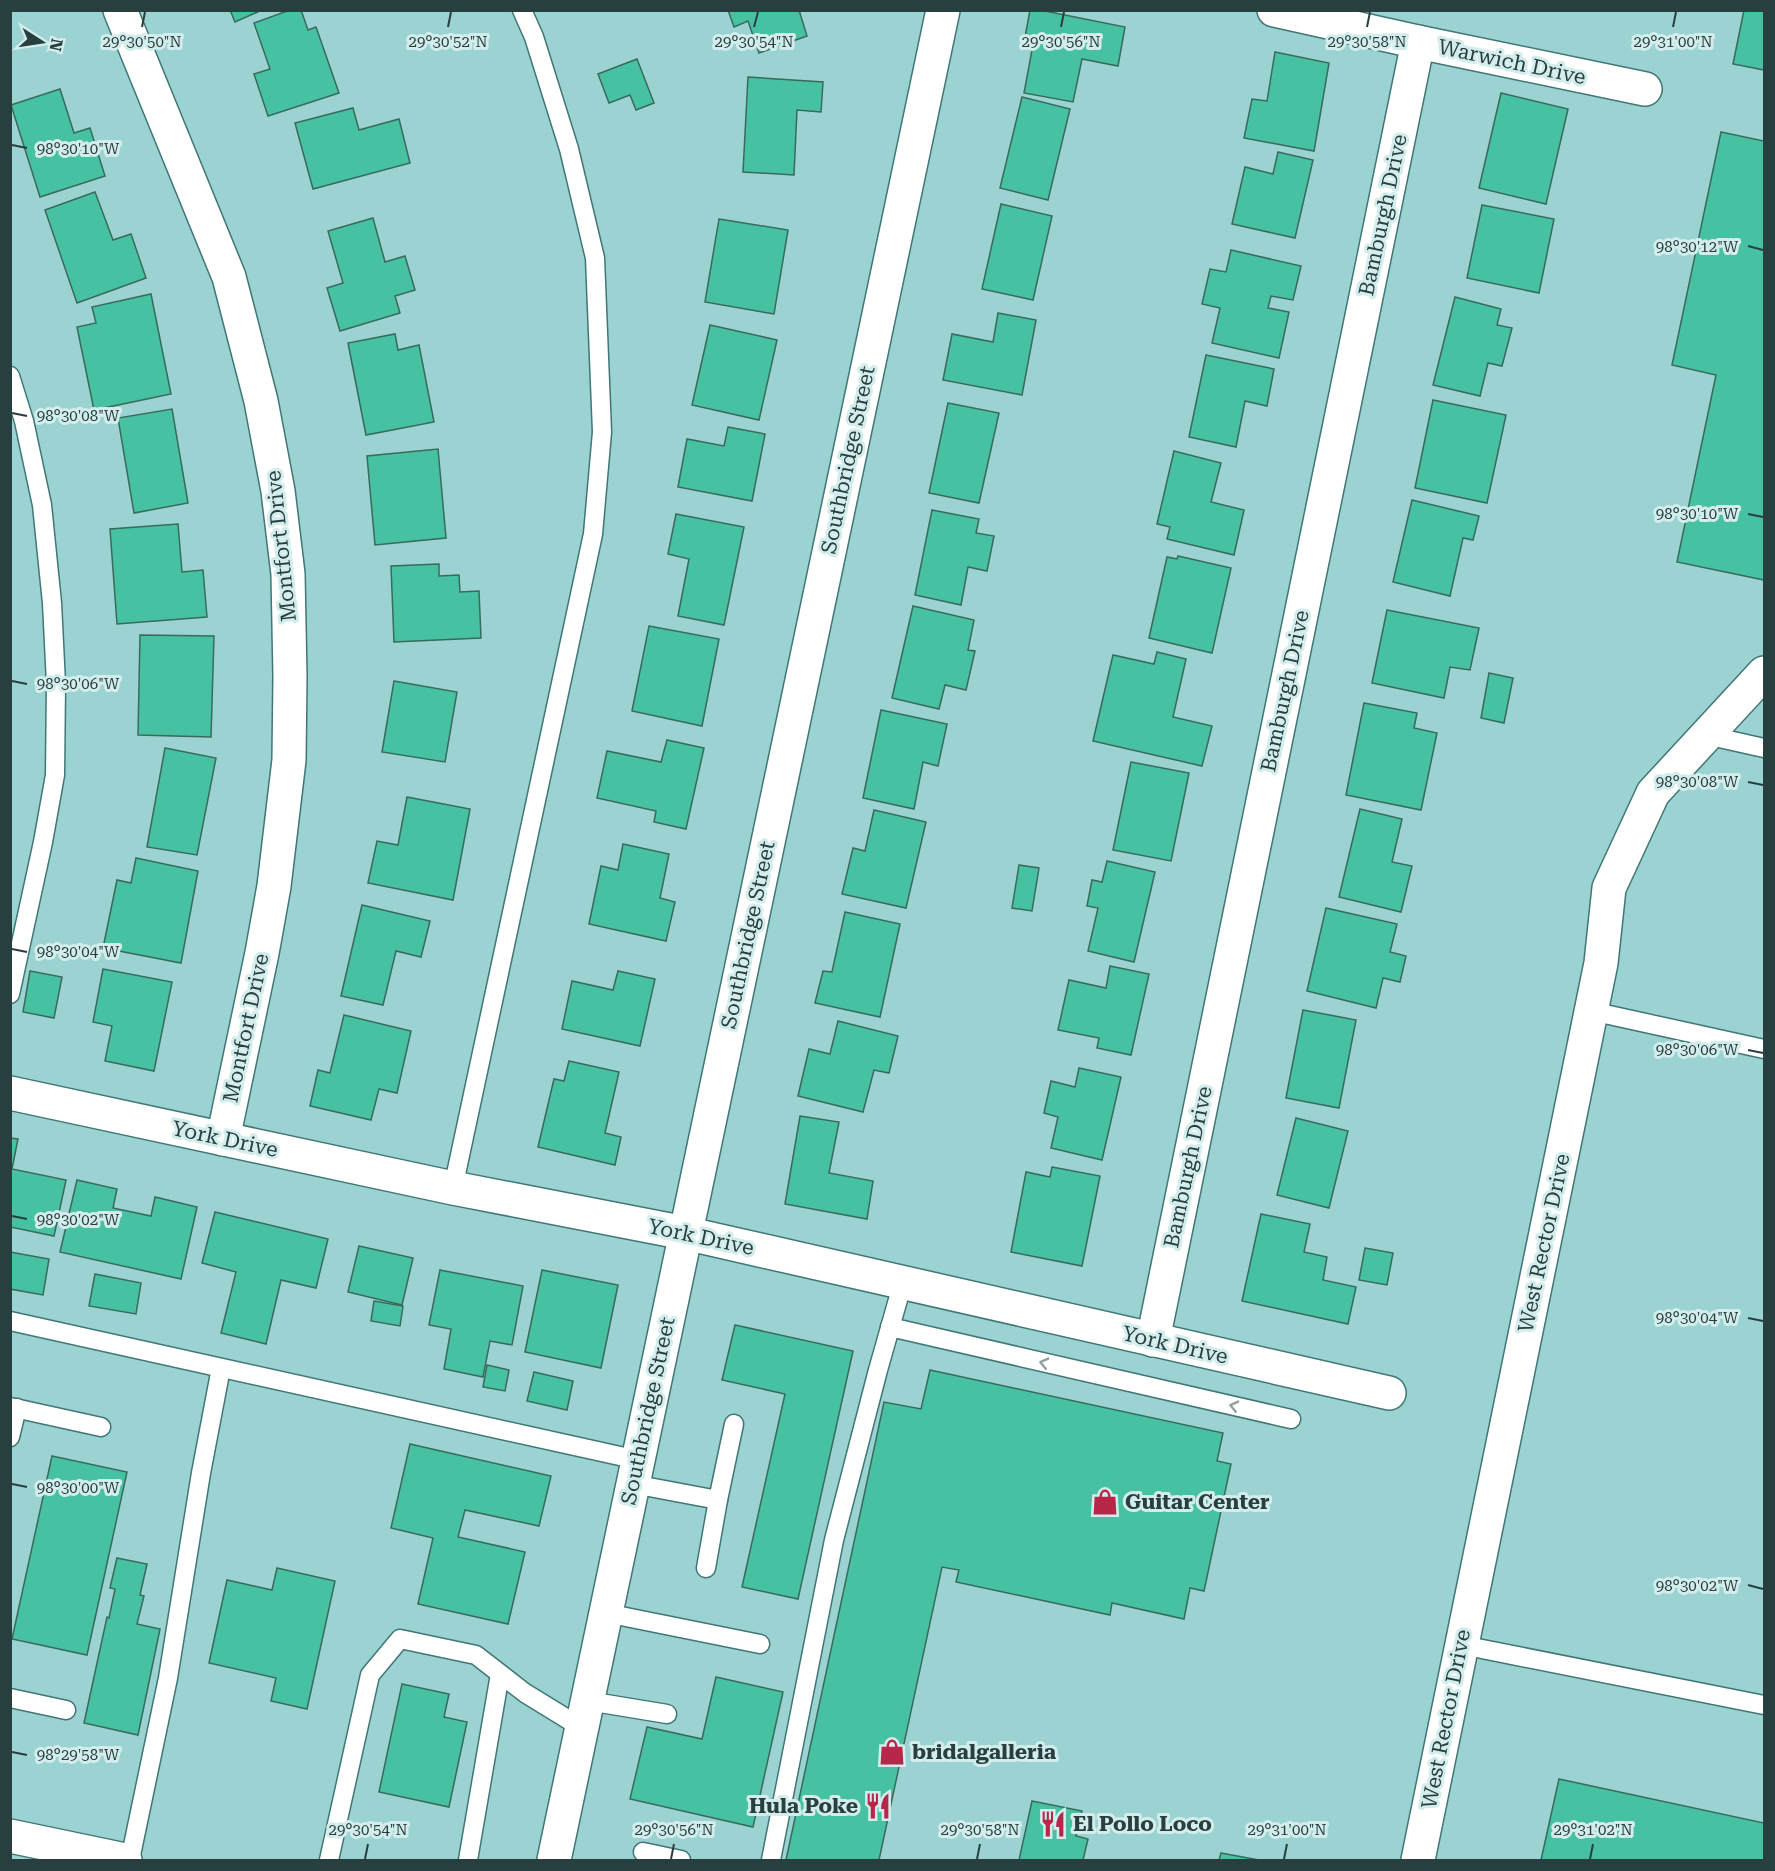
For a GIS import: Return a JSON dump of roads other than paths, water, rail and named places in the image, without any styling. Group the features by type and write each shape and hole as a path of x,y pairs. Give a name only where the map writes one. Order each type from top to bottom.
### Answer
{"street":[{"name":"Montfort Drive","path":"120,10 229,277 263,412 278,491 288,574 290,677 288,772 274,886 223,1139"},
{"name":"Southbridge Street","path":"554,1860 943,10"},
{"name":"Warwich Drive","path":"1274,10 1336,17 1418,42 1645,89"},
{"name":"Bamburgh Drive","path":"1153,1340 1418,42"},
{"name":"West Rector Drive","path":"1418,1860 1601,963 1609,888 1653,793 1764,673"},
{"name":"York Drive","path":"10,1093 453,1188 686,1233 1389,1393"},
{"path":"10,1836 125,1860"}],"lane":[{"path":"453,1188 593,534 602,432 595,258 569,149 534,37 522,10"},
{"path":"10,376 24,421 42,505 52,603 56,684 55,775 10,994"},
{"path":"1706,735 1764,748"},
{"path":"1591,1011 1764,1049"},
{"path":"771,1860 834,1540 903,1282"},
{"path":"10,1321 221,1368 636,1472 718,1500"},
{"path":"890,1327 1291,1419"},
{"path":"130,1860 168,1678 201,1473 221,1368"},
{"path":"10,1437 14,1407 101,1427"},
{"path":"706,1568 734,1424"},
{"path":"606,1613 760,1644"},
{"path":"329,1860 370,1676 400,1639 476,1654 525,1694 585,1714 667,1714"},
{"path":"1462,1645 1764,1706"},
{"path":"468,1860 500,1674"},
{"path":"10,1698 66,1710"},
{"path":"643,1852 681,1860"}],"place":[{"name":"Guitar Center","path":"1105,1502"},
{"name":"bridalgalleria","path":"892,1752"},
{"name":"Hula Poke","path":"878,1806"},
{"name":"El Pollo Loco","path":"1053,1824"}]}
